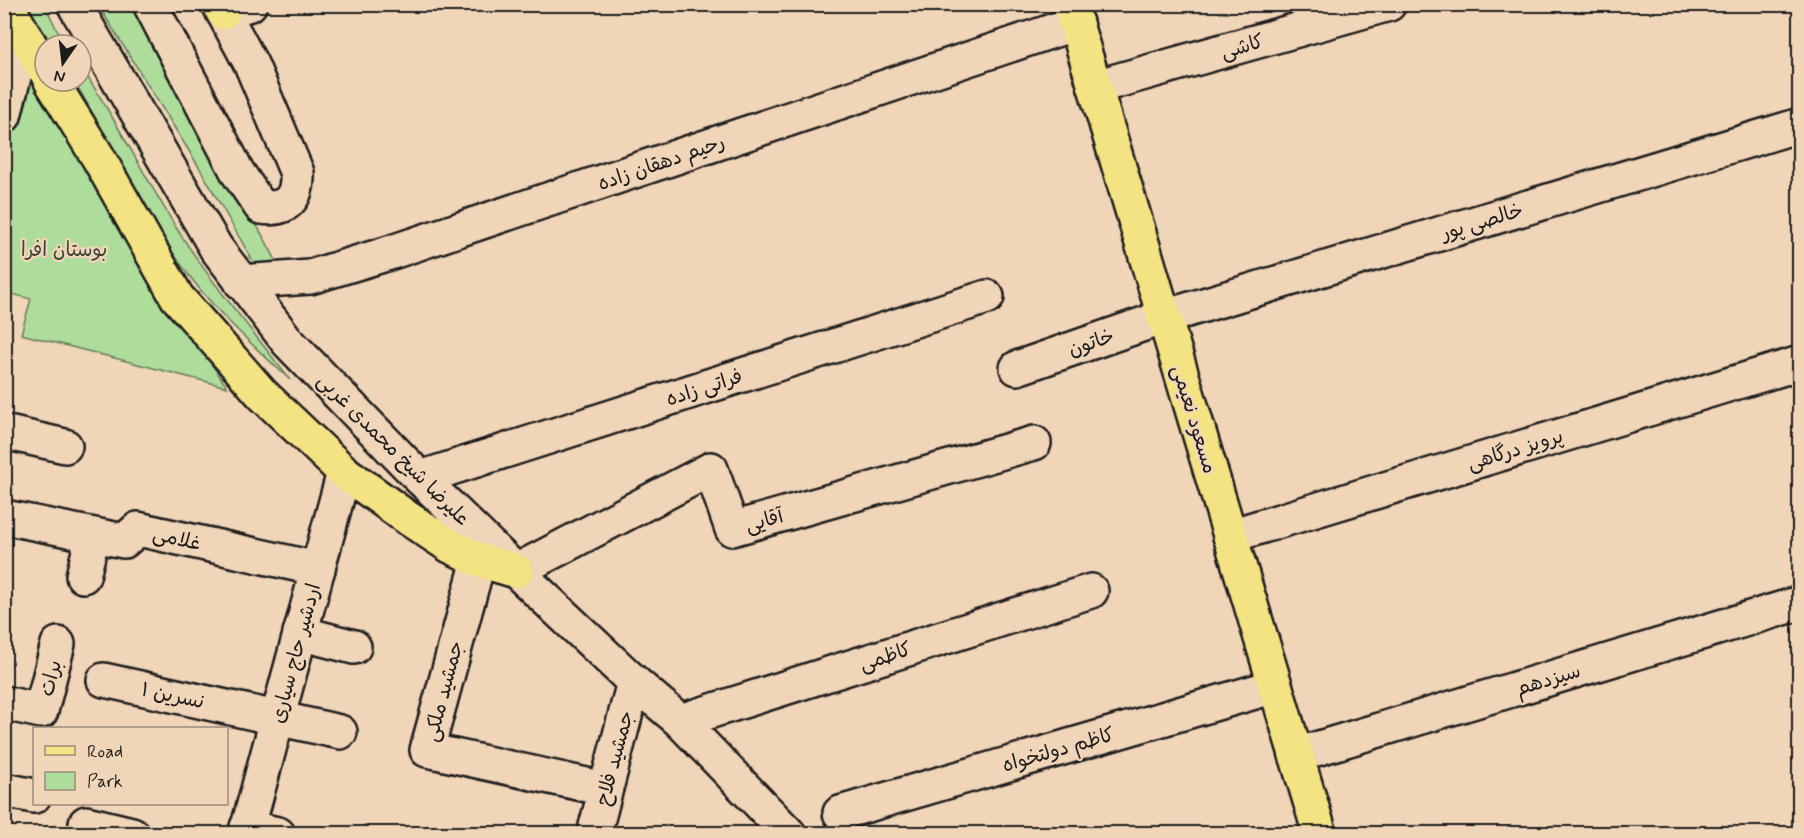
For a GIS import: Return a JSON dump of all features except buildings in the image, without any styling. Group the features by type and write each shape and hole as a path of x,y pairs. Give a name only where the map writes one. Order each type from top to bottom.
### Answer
{"main road":[{"path":"6,4 33,51"},
{"name":"مسعود نعیمی","path":"1073,14 1320,834"},
{"path":"58,93 98,157 177,297 262,394 344,472 409,519 450,546 479,560 516,571"}],"street":[{"path":"150,4 237,173 261,207 275,209 286,205 292,195 297,184 297,172 250,64 231,7"},
{"name":"کاشی","path":"1095,87 1389,4"},
{"name":"علیرضا شیخ محمدی غربی","path":"79,14 216,248 288,342 420,478 634,682 680,721 789,834"},
{"name":"رحیم دهقان زاده","path":"242,282 310,277 386,254 1073,14"},
{"path":"4,116 24,37"},
{"name":"خالصی پور","path":"1164,317 1800,125"},
{"name":"فراتی زاده","path":"420,478 987,297"},
{"name":"خاتون","path":"1017,368 1164,317"},
{"name":"پرویز درگاهی","path":"1230,536 1800,363"},
{"path":"4,432 65,446"},
{"name":"آقایی","path":"516,571 711,469 732,529 1034,443"},
{"name":"اردشیر حاج سیاری","path":"257,831 277,718 344,472"},
{"name":"غلامی","path":"4,517 123,541 138,529 318,569"},
{"path":"83,576 93,535"},
{"name":"جمشید ملکی","path":"479,560 427,750 605,789"},
{"name":"کاظمی","path":"680,721 1091,591"},
{"name":"سیزدهم","path":"1296,755 1800,603"},
{"path":"300,633 354,647"},
{"name":"برات","path":"4,703 41,711 58,644"},
{"name":"نسرین ۱","path":"104,680 340,732"},
{"name":"جمشید فلاح","path":"594,834 634,682"},
{"name":"کاظم دولتخواه","path":"840,813 1275,686"},
{"path":"4,790 33,796"},
{"path":"86,823 132,834"}],"green space":[{"path":"24,5 45,5 59,33 44,33"},
{"path":"98,5 131,5 189,101 277,262 272,269 263,270 254,263 199,167"},
{"name":"بوستان افرا","path":"29,66 33,73 33,93 44,93 127,240 227,387 21,334 31,299 5,292 5,154"},
{"path":"93,86 190,249 290,380 214,305 174,255 81,93 93,93"}]}
